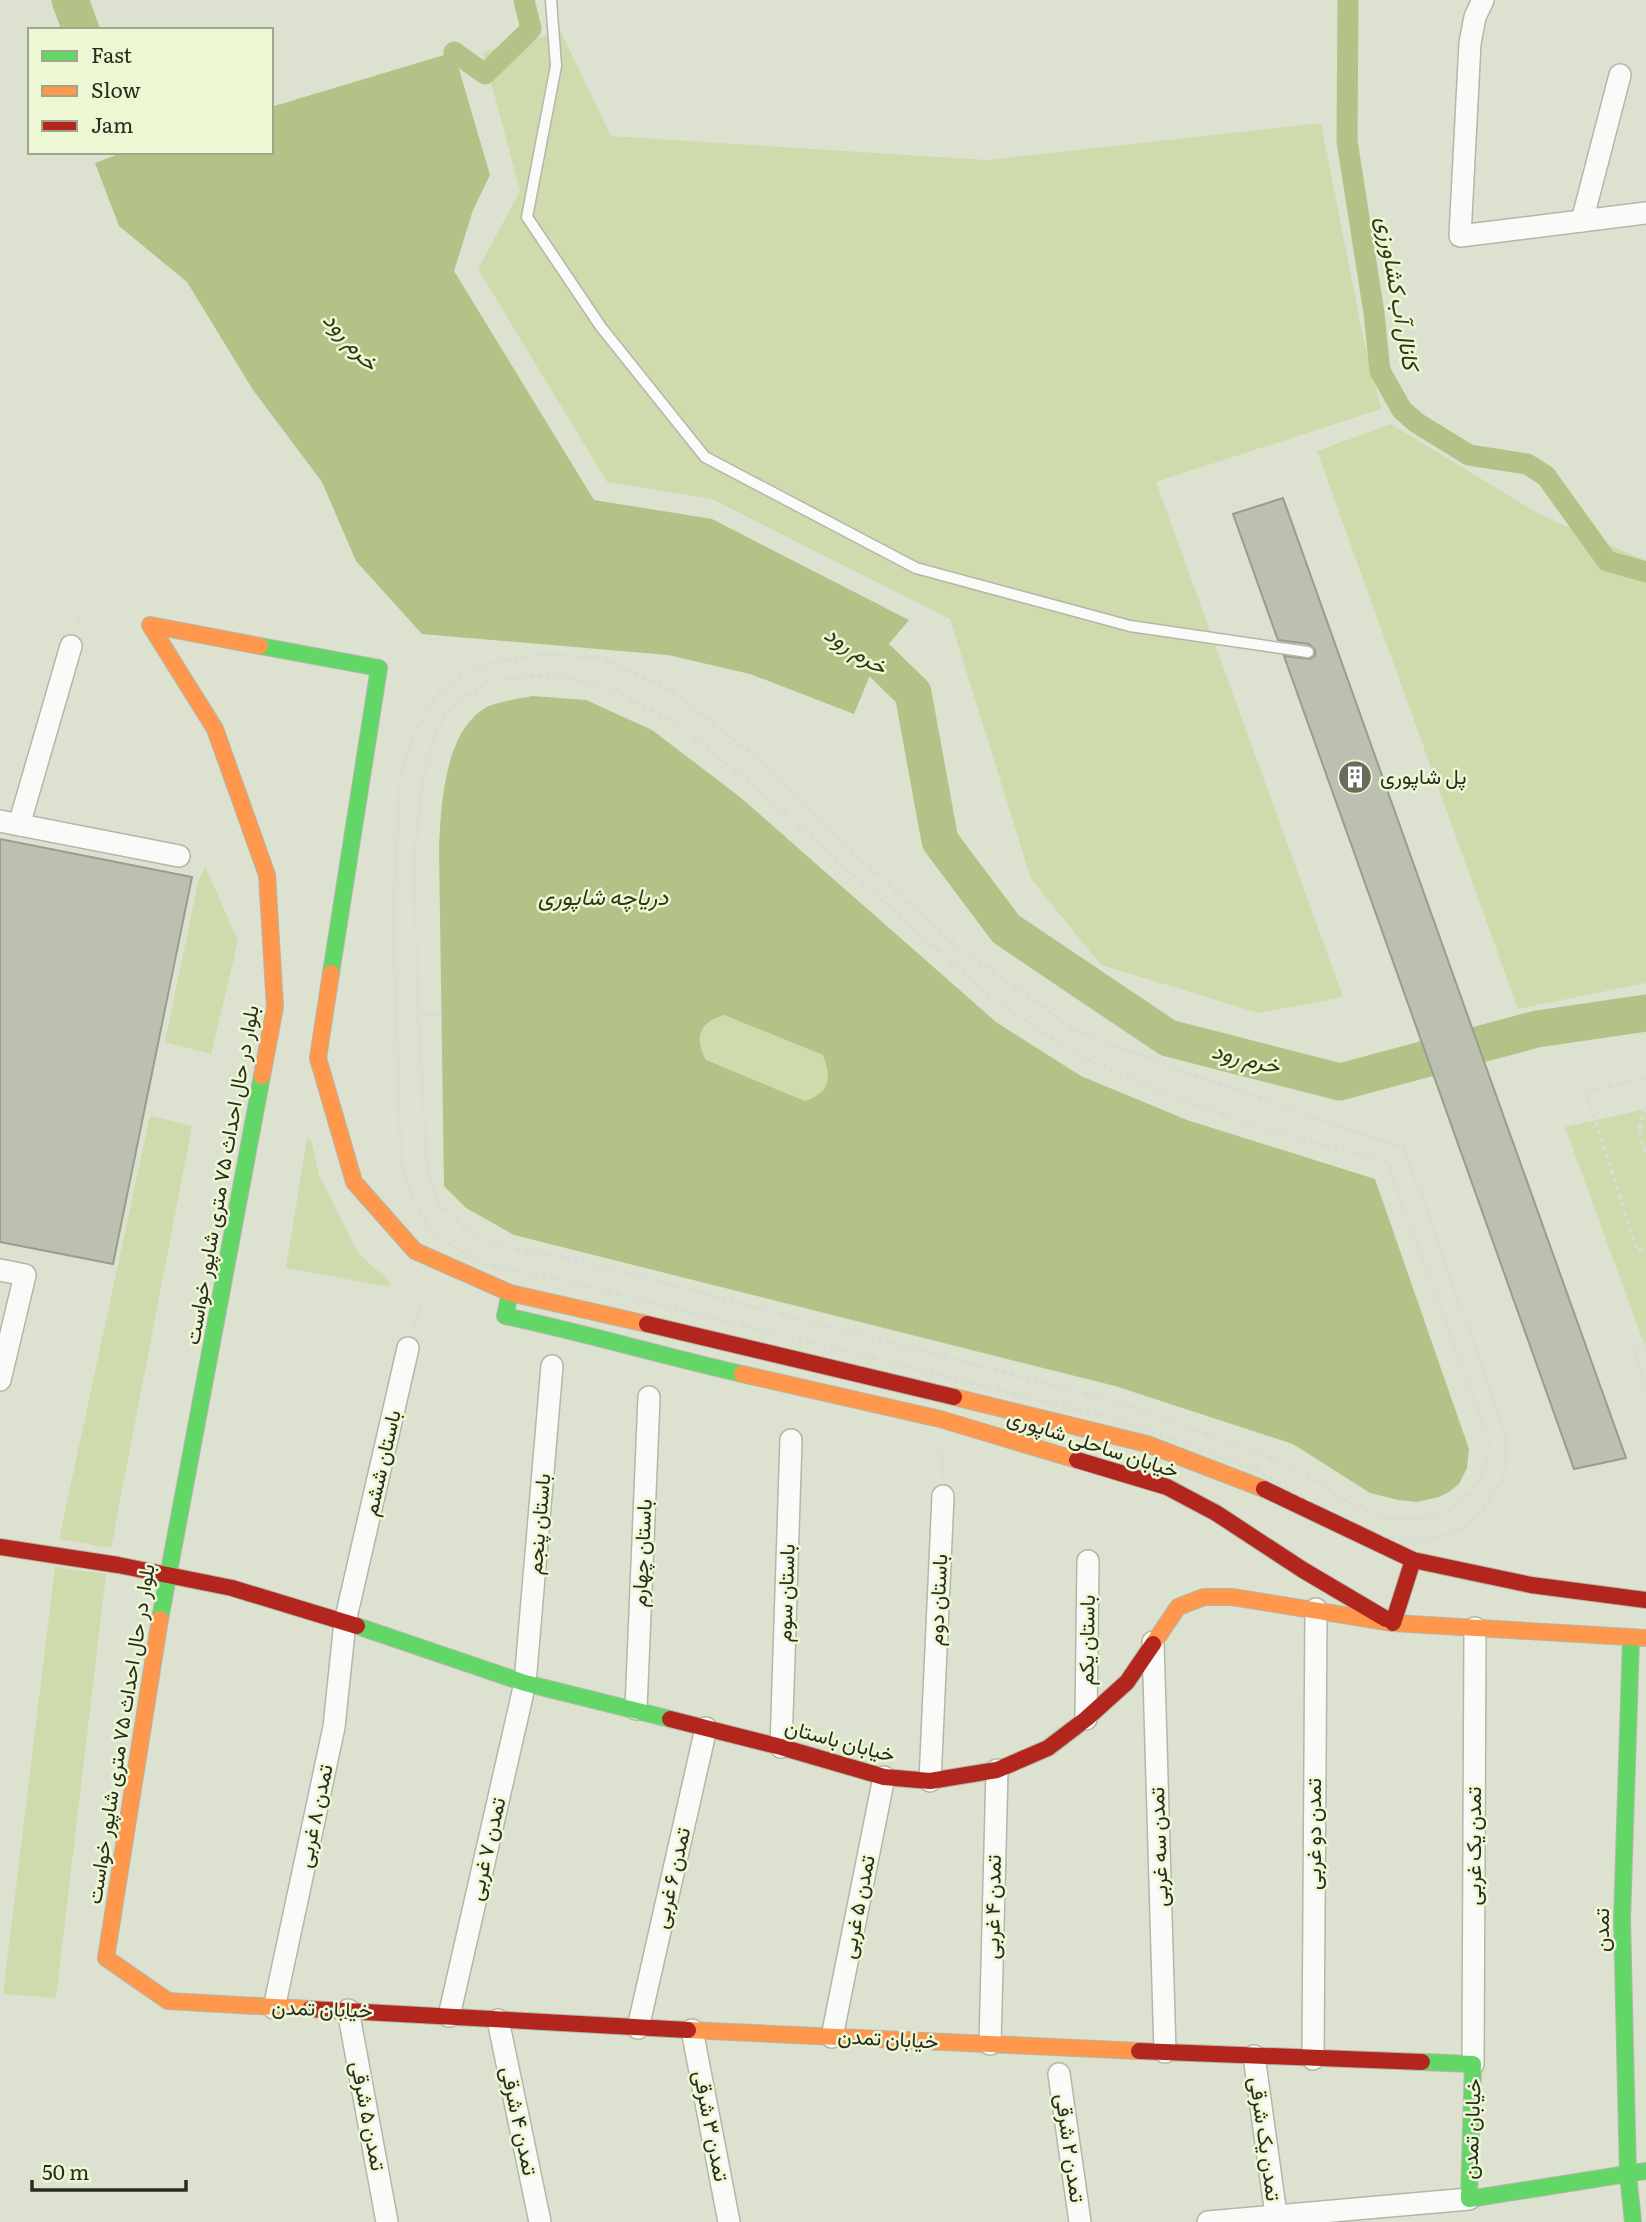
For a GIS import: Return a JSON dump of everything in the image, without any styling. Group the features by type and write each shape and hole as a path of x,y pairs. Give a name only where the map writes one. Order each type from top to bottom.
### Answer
{"street":[{"path":"1483,0 1475,17 1470,43 1460,236 1646,213"},
{"path":"1582,221 1620,75"},
{"name":"بلوار در حال احداث ۷۵ متری شاپور خواست","path":"168,2001 106,1958 167,1574 204,1394 275,1007 267,874 215,729 150,625 379,668 318,1058 354,1182 415,1251 510,1293"},
{"path":"71,646 10,823 179,856"},
{"path":"0,1270 25,1275 0,1380"},
{"name":"خیابان ساحلی شاپوری","path":"1639,1638 1393,1623 1303,1570 1216,1513 1167,1486 940,1419 652,1354 556,1327 505,1317 510,1293 1147,1444 1258,1486 1413,1560 1531,1585 1646,1601"},
{"name":"باستان ششم","path":"345,1622 408,1348"},
{"name":"باستان پنجم","path":"525,1683 552,1366"},
{"path":"940,1419 945,1394"},
{"name":"باستان چهارم","path":"636,1709 649,1397"},
{"name":"باستان سوم","path":"781,1746 791,1440"},
{"name":"باستان دوم","path":"930,1781 943,1496"},
{"name":"خیابان باستان","path":"0,1547 118,1565 232,1588 345,1622 525,1683 781,1746 884,1777 930,1781 997,1770 1048,1748 1086,1719 1127,1682 1178,1607 1204,1597 1232,1597 1393,1623"},
{"path":"1393,1623 1413,1560"},
{"name":"باستان یکم","path":"1086,1719 1088,1561"},
{"name":"تمدن دو غربی","path":"1312,2059 1316,1609"},
{"name":"تمدن ۸ غربی","path":"274,2008 334,1727 345,1622"},
{"name":"تمدن یک غربی","path":"1474,2064 1475,1628"},
{"name":"تمدن","path":"1633,2222 1628,2175 1622,1919 1639,1638"},
{"name":"تمدن سه غربی","path":"1153,1642 1165,2052"},
{"name":"تمدن ۷ غربی","path":"449,2016 525,1683"},
{"name":"تمدن ۶ غربی","path":"638,2028 706,1728"},
{"name":"تمدن ۴ غربی","path":"990,2044 997,1770"},
{"name":"تمدن ۵ غربی","path":"832,2036 884,1777"},
{"name":"خیابان تمدن","path":"168,2001 638,2028 1474,2064 1469,2199"},
{"name":"تمدن ۵ شرقی","path":"348,2010 387,2222"},
{"name":"تمدن ۴ شرقی","path":"498,2020 540,2222"},
{"name":"تمدن ۳ شرقی","path":"692,2030 729,2222"},
{"name":"تمدن یک شرقی","path":"1254,2056 1277,2219"},
{"name":"تمدن ۲ شرقی","path":"1059,2074 1080,2222"},
{"name":"خیابان تمدن","path":"1208,2222 1277,2219 1469,2199 1646,2171"}],"lane":[{"path":"551,0 556,66 527,217 601,327 705,457 916,568 1130,626 1308,652"}],"path":[{"path":"544,654 605,659 670,690 755,756 843,844 957,946 1075,1030 1404,1148 1507,1438 1504,1476 1483,1511 1462,1529 1438,1537 1411,1540 1384,1538 1347,1525 1259,1471 1116,1419 557,1279 483,1264 432,1233 413,1201 401,1163 393,920 400,777 414,735 430,701 462,674 495,662 544,654"},
{"path":"529,676 567,677 612,689 679,725 754,786 988,995 1075,1054 1168,1094 1264,1129 1387,1162 1489,1440 1487,1461 1477,1486 1462,1502 1442,1513 1414,1519 1386,1518 1347,1502 1315,1479 1280,1461 1125,1404 556,1255 512,1249 475,1237 437,1203 427,1166 418,1013 414,858 423,780 436,733 450,708 489,681 529,676"},
{"path":"418,1013 440,1015"},
{"path":"1646,1078 1586,1091 1637,1250 1646,1249"},
{"path":"1646,1107 1638,1128 1646,1155"},
{"path":"1638,1128 1646,1128"},
{"path":"408,1348 421,1304"},
{"path":"1633,1344 1646,1344"},
{"path":"1633,1344 1646,1352"},
{"path":"1633,1344 1646,1391"},
{"path":"940,1419 943,1496"}],"shaded area":[{"path":"561,32 611,136 987,160 1321,123 1363,337 1381,409 1156,482 1343,997 1259,1013 1101,965 1031,879 950,619 712,499 607,482 478,269 520,191 483,52"},
{"path":"1391,424 1539,514 1646,561 1646,983 1518,1009 1317,451"},
{"path":"205,866 238,941 211,1054 165,1042 198,882"},
{"path":"724,1015 824,1055 828,1078 824,1089 805,1101 706,1060 700,1044 701,1032 709,1022"},
{"path":"1646,1109 1646,1349 1565,1127"},
{"path":"150,1116 192,1126 111,1548 59,1539"},
{"path":"307,1138 311,1139 319,1175 358,1253 390,1282 389,1287 286,1268"},
{"path":"55,1567 106,1574 56,1998 3,1994"}],"water":[{"path":"454,52 490,175 473,210 454,271 594,500 712,519 909,620 877,658 854,714 750,674 668,655 422,634 356,561 322,482 253,390 187,282 119,226 95,163 119,154 273,154 273,106"},
{"name":"دریاچه شاپوری","path":"532,696 586,700 652,730 740,797 996,1022 1081,1076 1187,1120 1375,1179 1469,1449 1467,1468 1459,1484 1439,1497 1417,1502 1370,1493 1293,1444 1115,1386 514,1235 466,1208 444,1186 439,849 441,812 448,770 462,732 474,717 489,706","holes":["724,1015 823,1055 828,1071 827,1084 820,1093 805,1101 706,1060 700,1038 709,1022"]}],"building":[{"path":"1283,498 1626,1458 1574,1469 1284,656 1310,659 1315,656 1315,650 1309,644 1278,640 1233,514"},
{"path":"0,839 192,877 113,1264 0,1242"}],"waterway":[{"name":"خرم رود","path":"70,0 80,28"},
{"path":"454,52 485,74 531,29 524,0"},
{"name":"کانال آب کشاورزی","path":"1348,0 1347,141 1374,313 1380,371 1402,410 1417,423 1469,455 1527,464 1546,476 1607,561 1646,572"},
{"name":"خرم رود","path":"835,634 877,658 913,693 940,841 1006,929 1168,1038 1340,1082 1537,1029 1646,1013"}],"traffic: fast":[{"path":"260,646 379,668 331,973"},
{"path":"160,1619 262,1076"},
{"path":"510,1293 505,1316 742,1374"},
{"path":"357,1626 525,1683 670,1719"},
{"path":"1631,1638 1622,1919 1628,2175 1633,2222"},
{"path":"1422,2062 1473,2064 1469,2199 1646,2171"}],"traffic: slow":[{"path":"260,646 150,625 215,729 267,875 275,1007 262,1076"},
{"path":"331,973 318,1058 354,1182 415,1251 510,1293 647,1324"},
{"path":"742,1374 940,1419 1077,1460"},
{"path":"954,1397 1147,1444 1264,1489"},
{"path":"1153,1644 1178,1607 1204,1597 1232,1597 1393,1623"},
{"path":"160,1619 106,1958 168,2001 310,2009"},
{"path":"1386,1619 1393,1623 1646,1638"},
{"path":"688,2030 1139,2051"}],"traffic: jam":[{"path":"647,1324 954,1397"},
{"path":"1077,1460 1167,1487 1216,1513 1303,1570 1386,1619"},
{"path":"1264,1489 1413,1560 1531,1585 1646,1600"},
{"path":"0,1547 118,1565 232,1588 357,1626"},
{"path":"1393,1623 1413,1560"},
{"path":"670,1719 884,1777 930,1781 997,1770 1048,1748 1086,1719 1127,1682 1153,1644"},
{"path":"310,2009 688,2030"},
{"path":"1139,2051 1422,2062"}],"place":[{"name":"پل شاپوری","path":"1355,777"}]}
